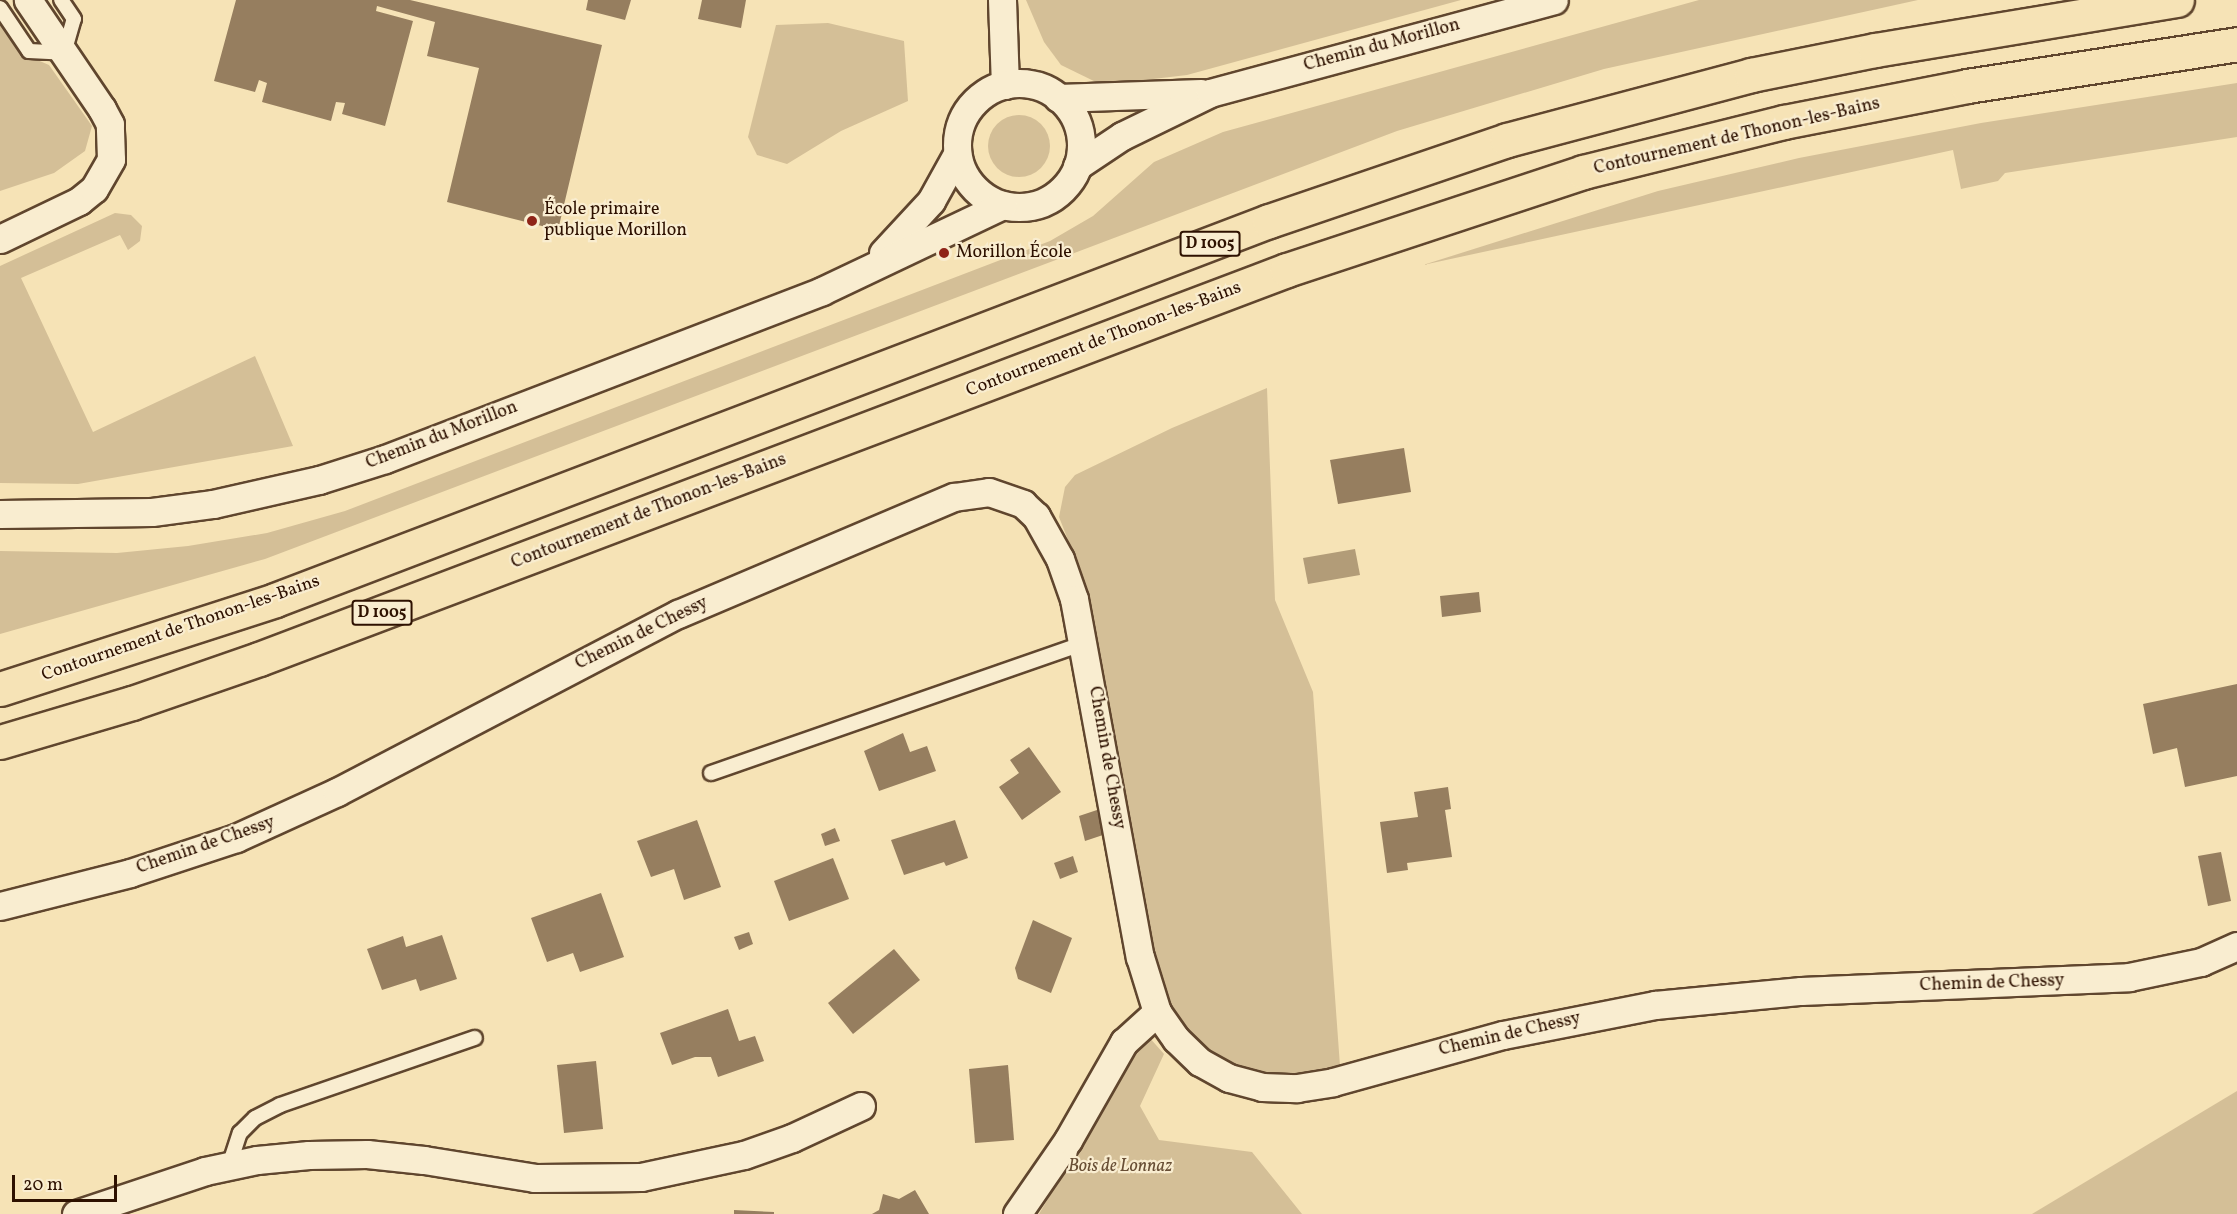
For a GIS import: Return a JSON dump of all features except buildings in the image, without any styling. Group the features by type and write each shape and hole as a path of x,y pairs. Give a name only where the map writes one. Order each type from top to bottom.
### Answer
{"highway":[{"name":"Contournement de Thonon-les-Bains","path":"0,689 275,600 1269,221 1507,140 1763,73 1875,50 2177,0"},
{"name":"Contournement de Thonon-les-Bains","path":"0,742 132,703 259,659 1287,270 1583,172 1818,115 1966,86 2237,44"}],"street":[{"path":"0,239 79,201 94,189 111,159 110,124 28,0"},
{"path":"1002,0 1005,85"},
{"name":"Chemin du Morillon","path":"1077,166 1122,136 1210,93 1554,0"},
{"path":"1005,85 1033,86 1058,98 1079,130 1077,166 1069,182 1047,200 1030,206 1003,205 972,186 957,154 959,127 968,111 980,97 1005,85"},
{"name":"Chemin du Morillon","path":"1058,98 1210,93"},
{"name":"Chemin du Morillon","path":"863,270 923,212 957,154"},
{"name":"Chemin du Morillon","path":"0,514 152,512 224,502 319,480 385,459 811,295 1003,205"},
{"name":"Chemin de Chessy","path":"0,906 183,857 277,821 678,614 971,492 1007,496 1036,516 1060,559 1084,643 1140,957 1157,1012 1176,1039 1200,1062 1229,1078 1262,1087 1298,1088 1333,1082 1503,1035 1655,1005 1801,991 2129,977 2200,963 2237,946"},
{"path":"1017,1214 1068,1140 1124,1042 1157,1012"},
{"path":"76,1214 229,1166 309,1155 366,1154 535,1178 641,1177 744,1155 792,1138 861,1106"}],"lane":[{"path":"0,8 29,51 64,53 74,19 61,0"},
{"path":"711,773 1084,643"},
{"path":"229,1166 240,1133 255,1118 280,1106 475,1038"}],"green space":[{"path":"1026,0 1461,0 1187,75 1102,85 1061,65 1044,42"},
{"path":"1699,0 1918,0 1604,69 1397,131 265,559 0,634 0,551 117,553 188,546 267,533 345,511 1050,241 1093,216 1154,162 1223,132"},
{"path":"0,17 28,56 49,65 92,126 85,151 54,173 0,191"},
{"path":"828,23 904,41 908,101 841,131 787,164 757,155 748,137 776,25"},
{"path":"2237,83 2237,137 2005,173 1998,181 1961,189 1953,150 1423,265 1658,191 1799,158 1981,123"},
{"path":"1013,115 1025,115 1041,124 1048,134 1050,146 1048,158 1041,168 1025,177 1013,177 1002,172 993,163 988,152 988,140 993,129 1002,120"},
{"path":"115,213 131,215 142,226 140,241 128,250 120,235 21,278 93,432 255,356 293,446 78,484 0,483 0,266"},
{"path":"1267,388 1275,600 1313,692 1340,1066 1304,1074 1271,1074 1239,1068 1210,1052 1189,1033 1161,987 1093,621 1081,573 1059,517 1065,487 1075,475 1172,428"},
{"name":"Bois de Lonnaz","path":"1148,1036 1164,1054 1140,1106 1159,1140 1252,1152 1302,1214 1039,1214 1088,1131 1120,1066"},
{"path":"2237,1091 2237,1214 2032,1214"}],"shaded area":[{"path":"1355,549 1360,575 1308,584 1303,558"}],"place":[{"name":"École primaire publique Morillon","path":"532,221"},
{"name":"Morillon École","path":"944,253"}]}
